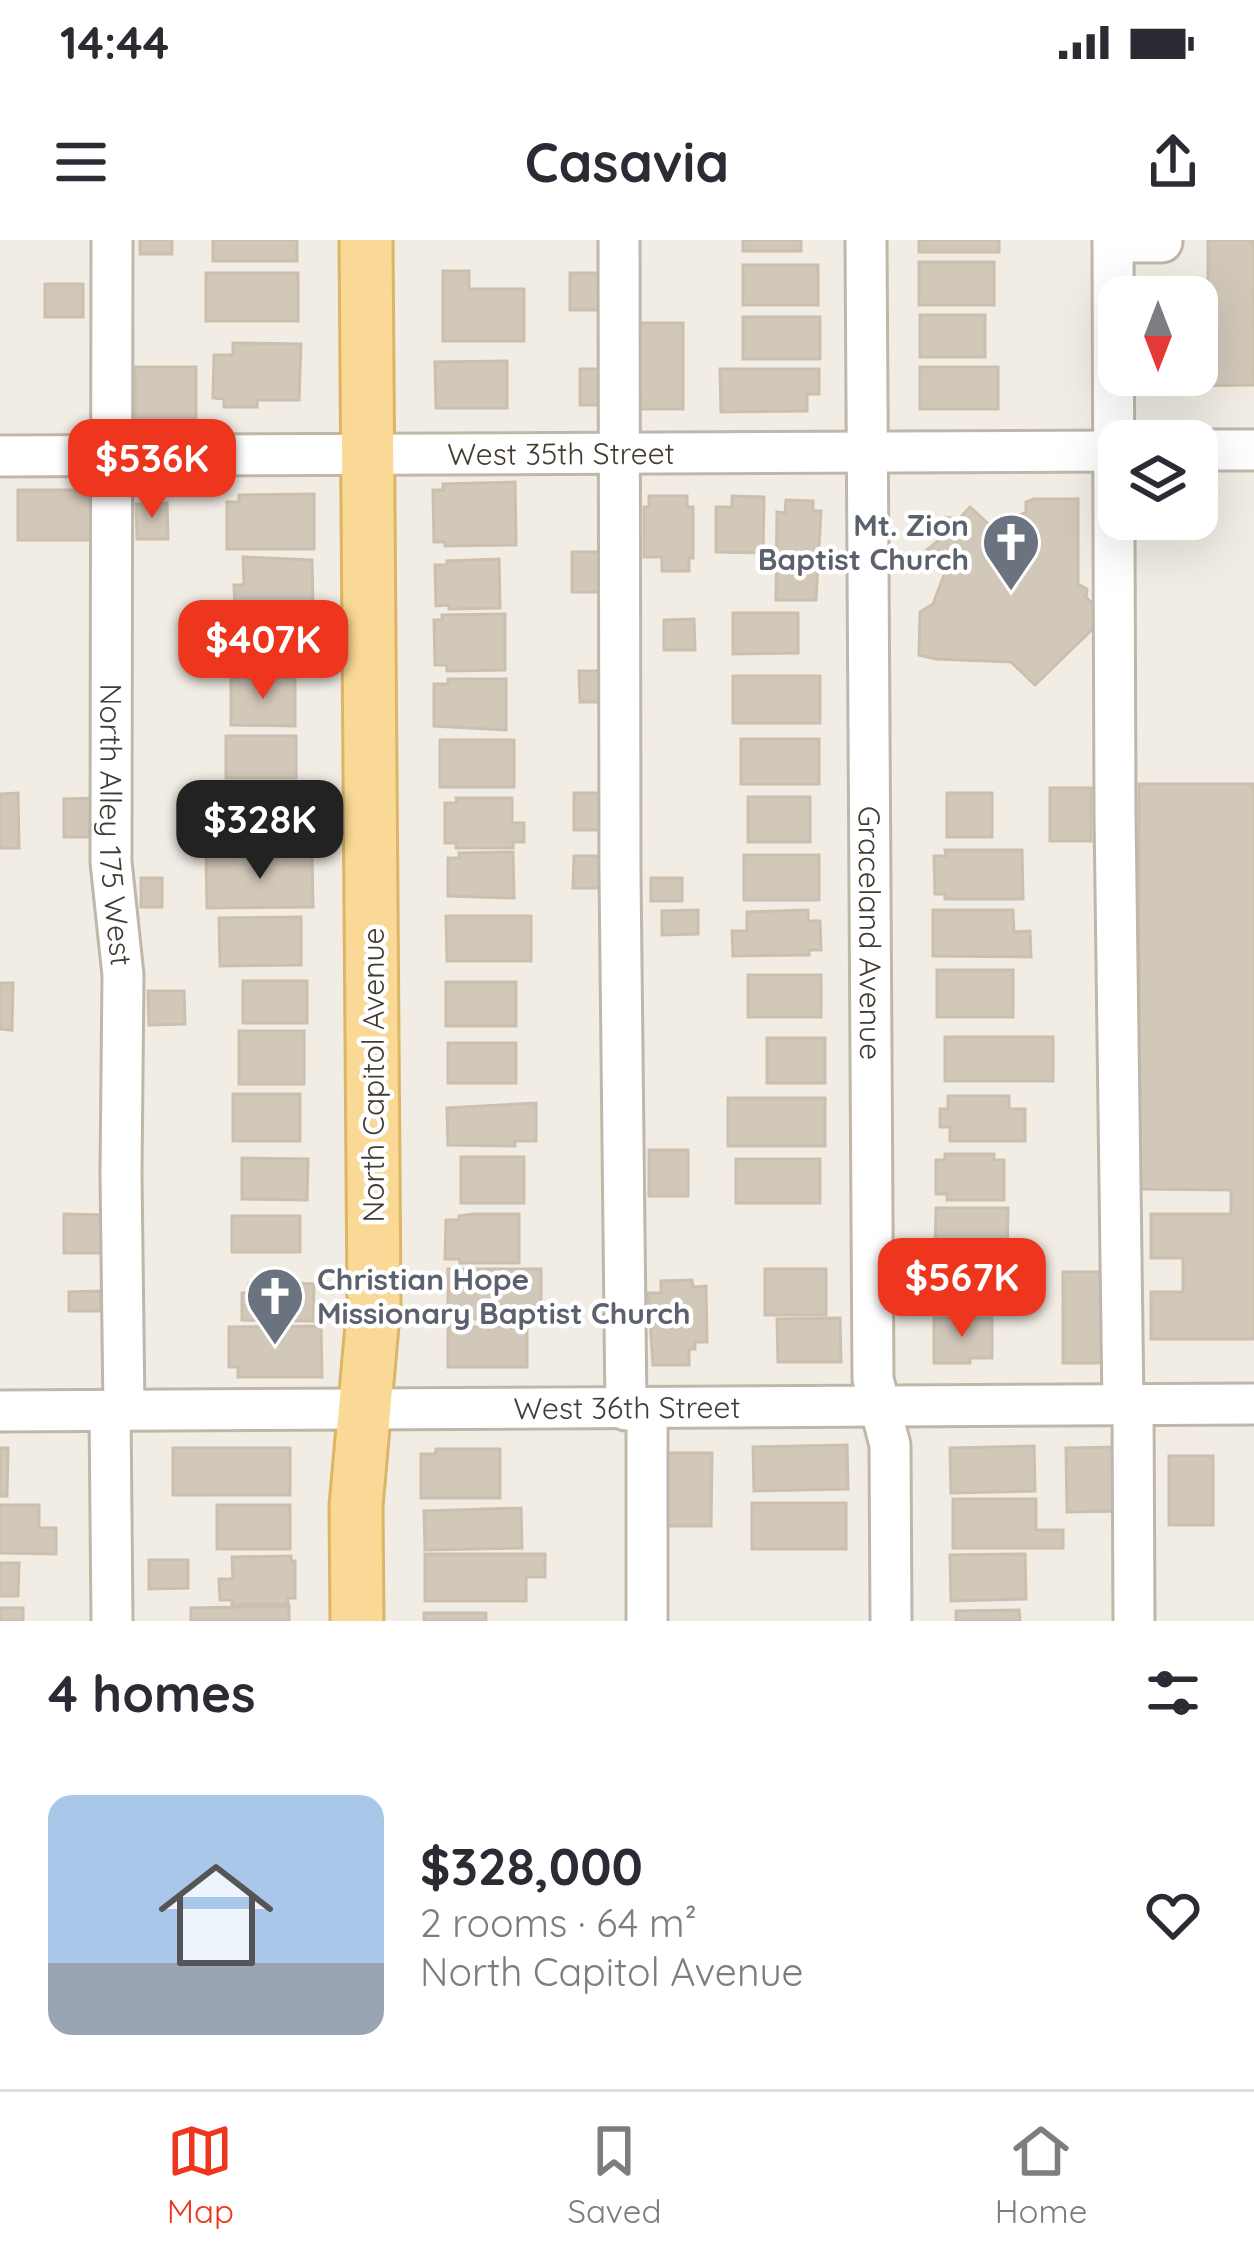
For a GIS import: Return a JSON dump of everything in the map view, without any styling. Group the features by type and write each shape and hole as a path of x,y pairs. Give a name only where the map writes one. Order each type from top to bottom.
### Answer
{"main road":[{"name":"North Capitol Avenue","path":"357,1621 356,1506 374,1303 366,240"}],"street":[{"name":"North Alley 175 West","path":"112,240 111,862 123,975 112,1621"},
{"path":"619,240 637,1409 647,1621"},
{"name":"Graceland Avenue","path":"866,240 873,1379 890,1445 891,1621"},
{"path":"1116,420 1113,242 1162,242"},
{"path":"1218,450 1254,450"},
{"name":"West 35th Street","path":"0,456 1098,451"},
{"path":"1117,540 1134,1621"},
{"name":"West 36th Street","path":"0,1411 1254,1404"}],"building":[{"path":"140,240 172,240 172,254 140,254"},
{"path":"213,240 297,240 297,261 213,261"},
{"path":"743,240 801,240 801,251 743,251"},
{"path":"919,240 999,240 999,252 919,252"},
{"path":"1208,240 1254,240 1254,385 1218,385 1218,276 1208,276"},
{"path":"919,262 994,262 994,305 919,305"},
{"path":"743,265 818,265 818,305 743,305"},
{"path":"443,271 469,271 469,289 524,289 524,341 443,341"},
{"path":"206,273 298,273 298,321 206,321"},
{"path":"570,273 606,273 606,310 570,310"},
{"path":"45,284 83,284 83,317 45,317"},
{"path":"920,315 985,315 985,357 920,357"},
{"path":"743,317 820,317 820,359 743,359"},
{"path":"638,323 683,323 683,409 638,409"},
{"path":"233,343 301,344 299,400 257,400 257,407 224,407 224,399 213,398 214,355 233,355"},
{"path":"507,361 507,408 436,408 435,362"},
{"path":"135,367 196,367 196,418 135,418"},
{"path":"920,367 998,367 998,409 920,409"},
{"path":"580,369 612,369 612,405 580,405"},
{"path":"720,369 819,369 819,394 807,394 807,411 721,412"},
{"path":"515,482 516,545 434,542 433,490 443,490 443,484"},
{"path":"18,490 100,490 100,540 18,540"},
{"path":"314,494 314,549 227,549 227,502 239,502 239,495"},
{"path":"649,496 687,496 687,507 693,507 689,571 662,571 662,557 644,557 644,507 649,507"},
{"path":"732,496 764,497 763,553 716,552 716,507 732,507"},
{"name":"Mt. Zion Baptist Church","path":"1078,499 1078,584 1087,589 1086,597 1105,617 1035,685 1011,662 919,655 920,612 933,604 946,570 927,550 939,540 936,529 945,517 959,519 970,507 994,529 1026,512 1026,502"},
{"path":"786,500 813,501 813,511 821,511 816,600 776,600 777,512 785,513"},
{"path":"167,503 168,539 137,539 136,504"},
{"path":"572,552 605,552 605,592 572,592"},
{"path":"243,557 312,560 313,608 235,605 234,585 244,585"},
{"path":"499,559 500,608 436,606 435,565"},
{"path":"733,613 798,613 798,653 733,654"},
{"path":"505,614 505,670 447,671 447,665 435,665 434,620 442,620 442,615"},
{"path":"694,619 695,650 664,650 664,620"},
{"path":"579,671 615,671 616,702 580,702"},
{"path":"733,676 820,676 820,723 733,723"},
{"path":"231,678 295,678 295,726 231,725"},
{"path":"448,679 506,679 506,730 434,726 434,684 448,684"},
{"path":"226,736 296,736 296,778 226,778"},
{"path":"741,739 819,739 819,784 741,784"},
{"path":"440,740 514,740 514,787 440,787"},
{"path":"1139,784 1254,784 1254,1339 1151,1339 1151,1292 1183,1292 1183,1258 1151,1258 1151,1214 1231,1214 1231,1190 1139,1189"},
{"path":"1050,788 1091,788 1091,841 1050,841"},
{"path":"18,793 19,848 0,848 0,794"},
{"path":"574,793 606,793 606,830 574,830"},
{"path":"947,793 992,793 992,837 947,837"},
{"path":"748,797 810,797 810,842 748,842"},
{"path":"101,798 102,837 64,837 64,799"},
{"path":"456,798 512,798 512,823 524,823 524,842 513,842 513,848 456,848 456,843 445,843 445,803 457,803"},
{"path":"226,809 299,809 299,845 226,845"},
{"path":"945,850 1022,850 1023,899 945,899 945,894 935,894 934,856 946,856"},
{"path":"513,852 514,898 448,896 448,858 460,858 459,853"},
{"path":"312,855 313,907 207,908 206,856"},
{"path":"744,855 819,855 819,900 744,900"},
{"path":"574,856 609,856 608,888 573,888"},
{"path":"141,878 162,878 162,907 141,907"},
{"path":"651,878 682,878 682,901 651,901"},
{"path":"698,910 698,934 662,935 662,911"},
{"path":"808,910 808,921 820,921 821,950 809,950 809,955 733,956 732,931 747,931 747,912"},
{"path":"933,910 1013,910 1014,932 1030,931 1031,957 933,956"},
{"path":"446,916 531,916 531,961 447,961"},
{"path":"301,917 301,965 220,966 219,918"},
{"path":"937,970 1013,970 1013,1017 937,1017"},
{"path":"748,975 821,975 821,1017 748,1017"},
{"path":"243,981 307,981 307,1023 243,1023"},
{"path":"446,982 516,982 516,1026 446,1026"},
{"path":"0,983 13,983 12,1030 0,1029"},
{"path":"148,991 184,991 185,1024 149,1025"},
{"path":"239,1031 304,1031 304,1084 239,1084"},
{"path":"945,1037 1053,1037 1053,1081 945,1081"},
{"path":"767,1038 825,1038 825,1083 767,1083"},
{"path":"448,1043 516,1043 516,1083 448,1083"},
{"path":"233,1094 300,1094 300,1141 233,1141"},
{"path":"948,1096 1009,1096 1009,1109 1025,1109 1025,1141 950,1141 950,1127 940,1127 940,1109 948,1109"},
{"path":"728,1098 825,1098 825,1146 728,1146"},
{"path":"536,1103 536,1141 515,1141 515,1146 448,1145 447,1108"},
{"path":"649,1150 688,1150 688,1196 649,1196"},
{"path":"945,1154 994,1154 994,1160 1004,1160 1004,1200 947,1200 947,1194 936,1194 936,1160 945,1160"},
{"path":"461,1157 524,1157 524,1203 461,1203"},
{"path":"242,1158 308,1159 307,1200 242,1199"},
{"path":"736,1159 820,1159 820,1203 736,1203"},
{"path":"936,1208 1008,1208 1007,1259 935,1258"},
{"path":"64,1214 104,1215 103,1253 64,1253"},
{"path":"473,1214 519,1214 519,1263 445,1259 446,1220"},
{"path":"232,1216 300,1216 300,1252 232,1252"},
{"path":"934,1266 996,1266 996,1308 934,1308"},
{"path":"448,1269 541,1269 541,1321 448,1318"},
{"path":"765,1269 826,1269 826,1315 765,1315"},
{"path":"1063,1272 1108,1272 1108,1363 1063,1363"},
{"path":"255,1278 291,1278 291,1283 314,1284 313,1321 242,1320 242,1293 249,1293 249,1283 255,1283"},
{"path":"692,1280 693,1287 706,1286 707,1342 695,1342 695,1349 689,1349 689,1365 653,1365 648,1293 661,1293 661,1281"},
{"path":"100,1291 101,1311 69,1311 69,1292"},
{"path":"840,1318 841,1362 778,1362 777,1319"},
{"path":"934,1318 992,1318 992,1358 934,1363"},
{"name":"Christian Hope Missionary Baptist Church","path":"321,1326 322,1377 238,1377 238,1367 229,1367 229,1327"},
{"path":"448,1327 527,1327 527,1367 448,1367"},
{"path":"847,1445 848,1489 754,1491 753,1447"},
{"path":"1034,1446 1035,1491 951,1493 950,1448"},
{"path":"1123,1447 1123,1511 1067,1512 1066,1448"},
{"path":"0,1448 8,1448 7,1496 0,1496"},
{"path":"173,1448 290,1448 290,1495 173,1495"},
{"path":"436,1449 500,1449 500,1498 421,1498 421,1454 435,1454"},
{"path":"663,1453 712,1453 711,1526 663,1526"},
{"path":"1169,1456 1213,1456 1213,1525 1169,1525"},
{"path":"953,1499 1036,1499 1036,1530 1063,1530 1063,1548 953,1548"},
{"path":"752,1503 846,1503 846,1549 752,1549"},
{"path":"0,1505 39,1505 39,1528 56,1528 56,1554 0,1553"},
{"path":"217,1505 290,1505 290,1549 217,1549"},
{"path":"521,1508 522,1548 425,1550 424,1511"},
{"path":"425,1554 545,1554 545,1577 526,1577 526,1601 425,1601"},
{"path":"1025,1554 1026,1599 951,1601 950,1555"},
{"path":"291,1556 295,1598 288,1598 288,1604 232,1605 232,1600 220,1600 219,1579 233,1579 232,1557"},
{"path":"149,1560 188,1560 188,1588 149,1589"},
{"path":"0,1563 19,1563 18,1596 0,1596"},
{"path":"289,1606 289,1621 191,1621 191,1608"},
{"path":"0,1608 23,1608 23,1621 0,1621"},
{"path":"1019,1610 1020,1621 956,1621 956,1611"},
{"path":"424,1613 486,1613 486,1621 424,1621"}],"place":[{"name":"Mt. Zion Baptist Church","path":"1011,593"},
{"name":"Christian Hope Missionary Baptist Church","path":"275,1347"}]}
